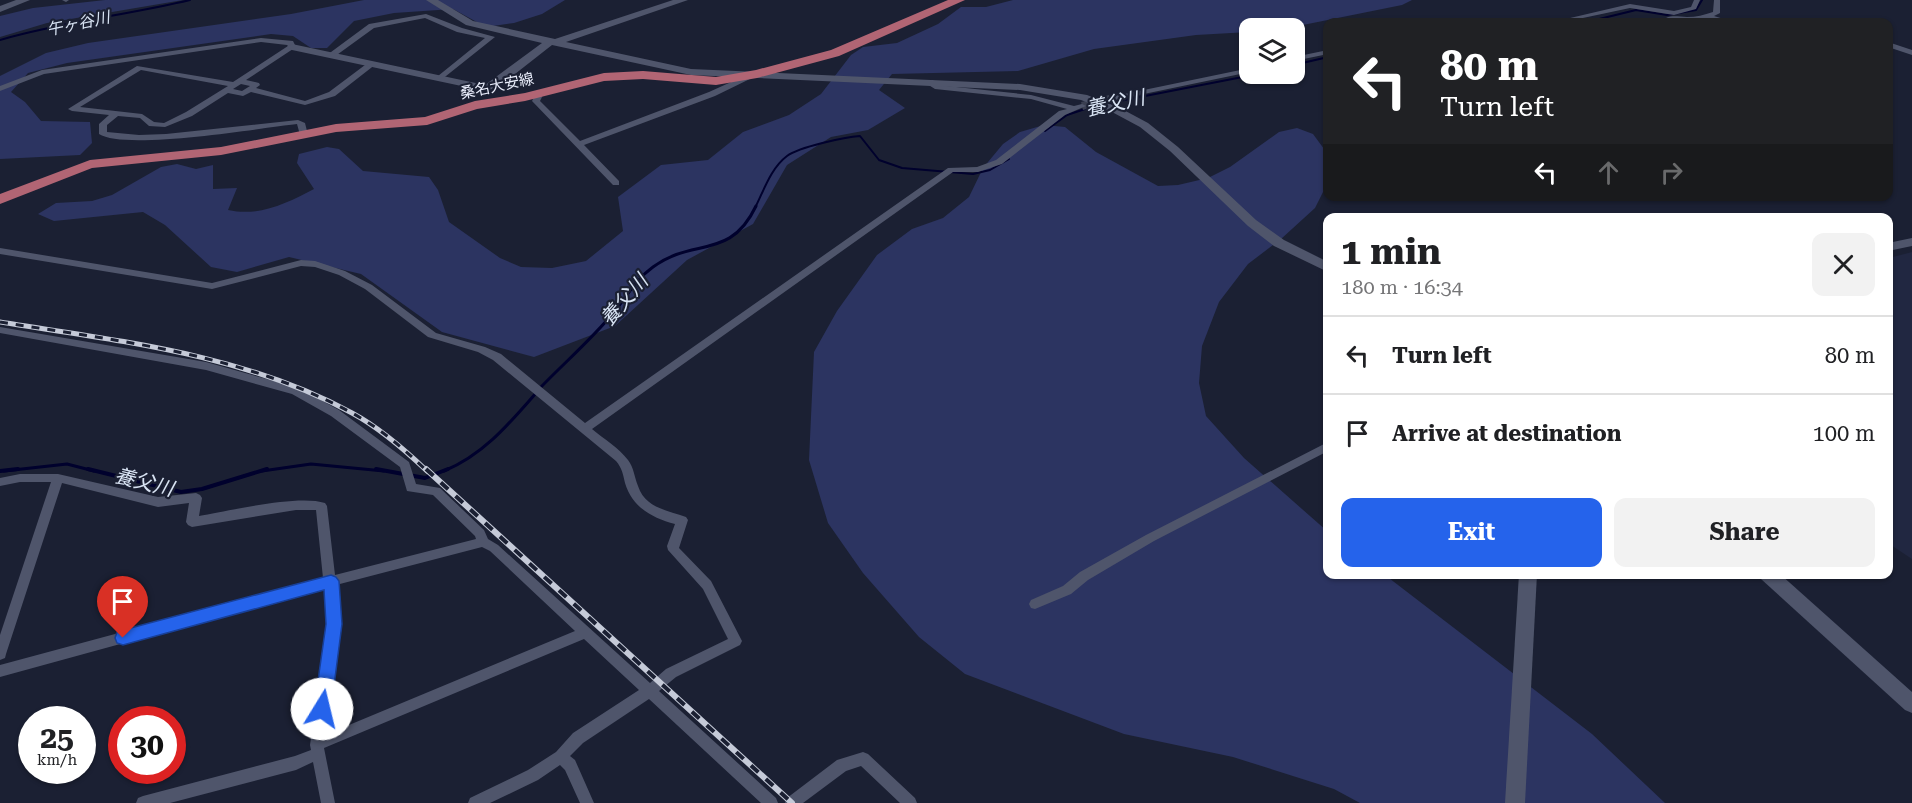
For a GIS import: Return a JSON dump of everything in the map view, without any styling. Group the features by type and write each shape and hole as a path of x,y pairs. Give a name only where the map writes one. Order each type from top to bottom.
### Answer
{"main road":[{"name":"桑名大安線","path":"0,199 90,164 222,151 336,128 428,121 475,105 621,75 716,81 757,74 835,53 898,24 959,0"}],"street":[{"path":"0,9 24,0 31,0"},
{"path":"431,0 470,23 691,72 1044,89 1083,98 1116,110 1156,134 1243,214 1279,243 1323,265"},
{"path":"0,89 42,72 238,44 285,41 292,47 485,88 493,86 554,41 683,0"},
{"path":"1660,13 1674,13 1694,8 1697,0"},
{"path":"1692,18 1716,13 1717,0"},
{"path":"1575,18 1630,6 1680,18"},
{"path":"331,55 372,26 426,16 460,30 491,37 441,78"},
{"path":"1707,16 1713,18"},
{"path":"1893,46 1912,53"},
{"path":"233,85 243,94 256,85 233,85 140,68 72,109 142,116 152,124 165,125 189,114 233,85 292,47"},
{"path":"1305,57 1323,53"},
{"path":"249,89 305,103 332,94 372,64"},
{"path":"1110,99 1239,72"},
{"path":"579,144 712,94 757,74"},
{"path":"934,82 935,87 1031,97 1073,108"},
{"path":"540,93 536,101 616,183"},
{"path":"585,429 951,170 978,169 999,162 1062,113 1082,106"},
{"path":"115,114 103,124 103,134 115,137 157,136 298,122 301,123 304,135"},
{"path":"1893,246 1912,242"},
{"path":"0,251 212,286 291,264 311,263 368,285 432,335 490,352 627,465 633,489 643,504 659,514 682,520 673,546 674,550 707,585 736,641 671,673 648,692 578,738 561,757 533,775 476,803"},
{"path":"0,330 206,366 295,391 335,413 405,465 411,488 436,491 480,533 483,542 494,548 771,803"},
{"path":"1035,604 1067,590 1084,576 1150,538 1323,449"},
{"path":"0,482 20,478 58,478 158,502 196,498 192,522 296,505 321,506 334,624 317,750 328,803"},
{"path":"0,654 58,478"},
{"path":"0,671 483,542"},
{"path":"1515,803 1528,579"},
{"path":"1773,579 1912,704"},
{"path":"143,803 296,764 317,750 584,633"},
{"path":"561,757 570,765 587,803"},
{"path":"792,803 842,765 863,759 910,803"}],"shaded area":[{"path":"105,0 183,0 47,23 0,37 0,16 33,8"},
{"path":"364,0 565,0 542,14 514,23 486,27 453,9 394,13 354,21 327,48 311,48 293,36 271,34 67,63 28,73 11,92 25,102 41,121 90,122 92,143 80,155 0,159 0,76 46,53 88,43 291,14"},
{"path":"1013,0 1412,0 1402,5 1338,18 1323,18 1323,21 1305,25 1305,18 1239,18 1239,33 1196,35 1094,49 1018,71 892,74 879,90 905,108 868,130 831,137 787,165 753,224 687,260 615,326 534,357 442,332 361,274 289,257 237,272 211,267 165,225 143,212 54,221 38,214 56,203 92,201 112,195 161,167 177,164 196,169 213,165 213,189 237,188 228,210 251,212 262,210 283,204 314,189 297,163 299,154 327,147 339,149 363,171 429,177 438,190 449,222 500,258 521,267 552,268 586,261 623,231 618,197 661,165 708,160 743,132 789,115 821,94 851,55 863,47 897,43 938,24 961,7 986,7"},
{"path":"1044,125 1065,127 1096,152 1158,186 1178,185 1208,178 1230,167 1279,132 1297,128 1313,134 1323,148 1323,192 1315,208 1281,239 1248,264 1219,302 1202,346 1199,383 1206,416 1244,458 1323,527 1323,579 1390,579 1592,734 1665,803 1360,803 1334,789 1233,757 1124,734 965,674 919,637 863,573 828,523 809,460 814,352 837,311 877,255 912,229 943,218 969,197 983,168 1003,144 1020,132"},
{"path":"1912,252 1912,559 1893,546 1893,257"}],"waterway":[{"name":"午ヶ谷川","path":"0,40 47,28 190,0"},
{"name":"養父川","path":"1603,18 1636,10 1667,15 1696,10 1702,0"},
{"name":"養父川","path":"1305,62 1323,58"},
{"name":"養父川","path":"1104,104 1239,78"},
{"name":"養父川","path":"1045,131 1067,115 1097,105"},
{"name":"養父川","path":"756,206 772,173 787,156 811,146 844,138 860,136 879,160 902,168 973,174 990,170 1009,159"},
{"name":"養父川","path":"540,388 597,332 636,282 647,272 668,258 723,242 735,235 746,223 756,206"},
{"name":"養父川","path":"448,469 483,447 536,393"},
{"name":"養父川","path":"4,471 67,464 94,471"},
{"name":"養父川","path":"262,471 311,464 384,471"},
{"name":"養父川","path":"0,471 18,469"},
{"name":"養父川","path":"88,469 181,492 202,489 267,469"},
{"name":"養父川","path":"376,469 425,478 448,469"},
{"name":"養父川","path":"444,471 448,469"}],"tunnel":[{"path":"1082,106 1110,99"}],"railway":[{"path":"0,322 180,352 268,377 311,393 352,413 391,439 427,471"},
{"path":"426,469 792,803"}],"route":[{"path":"123,638 331,581 334,624 332,652 322,709"}]}
